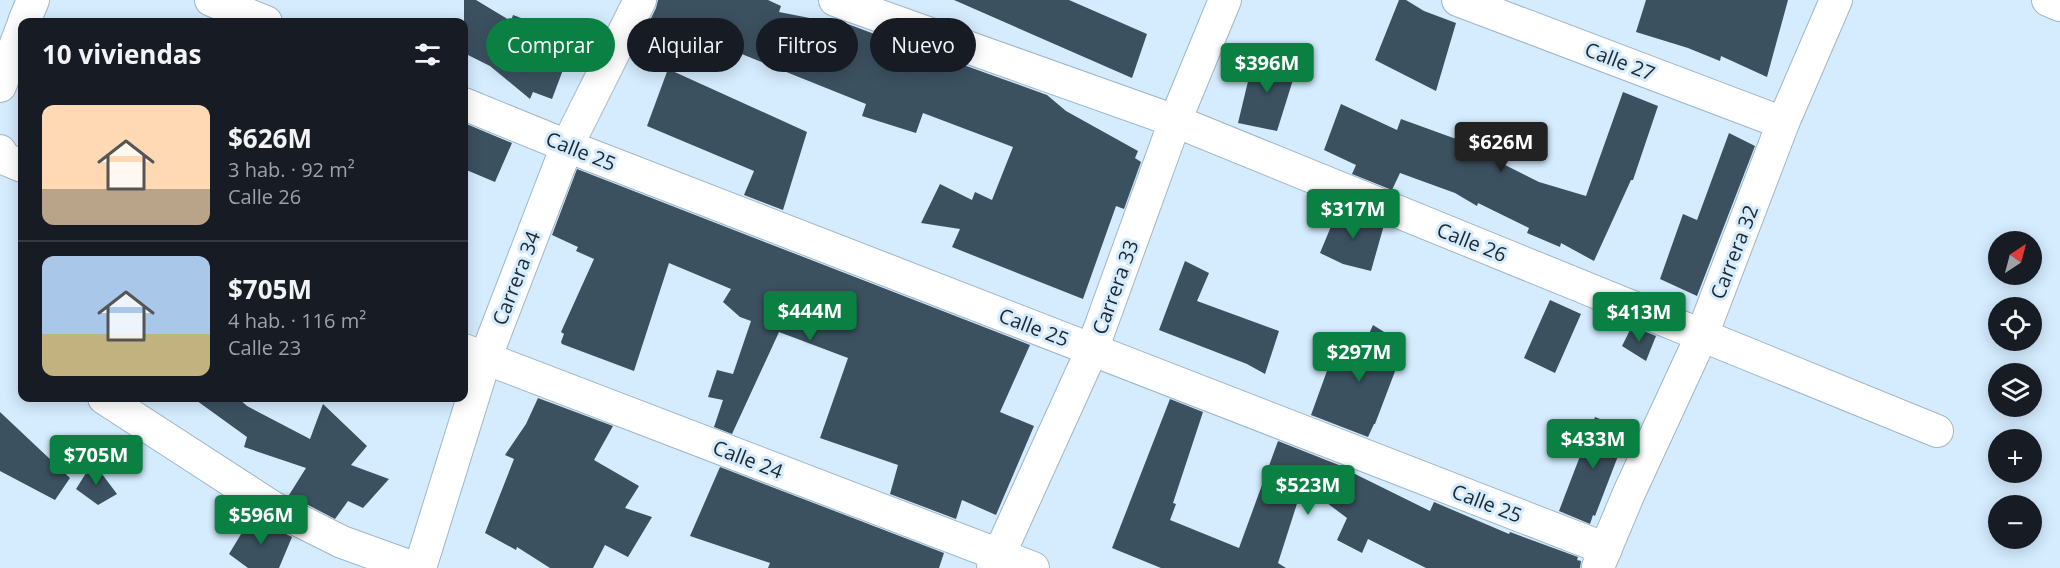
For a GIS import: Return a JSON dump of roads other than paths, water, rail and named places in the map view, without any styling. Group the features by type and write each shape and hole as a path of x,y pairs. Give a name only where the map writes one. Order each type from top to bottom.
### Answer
{"street":[{"path":"26,18 33,0"},
{"path":"211,0 256,18"},
{"name":"Carrera 34","path":"468,381 475,354 567,146 640,0"},
{"name":"Calle 26","path":"835,0 1175,121 1937,431"},
{"name":"Carrera 33","path":"995,561 1092,350 1175,121 1225,0"},
{"name":"Calle 27","path":"1458,0 1783,123"},
{"name":"Carrera 32","path":"1602,559 1629,493 1702,335 1783,123 1836,0"},
{"path":"2048,0 2060,5"},
{"path":"0,86 18,39"},
{"name":"Calle 25","path":"468,106 1092,350 1602,559"},
{"path":"0,151 5,159 18,164"},
{"name":"Calle 24","path":"475,354 995,561 1033,568"},
{"path":"110,402 272,507 342,542 414,568"},
{"name":"Carrera 34","path":"420,568 463,402"}]}
